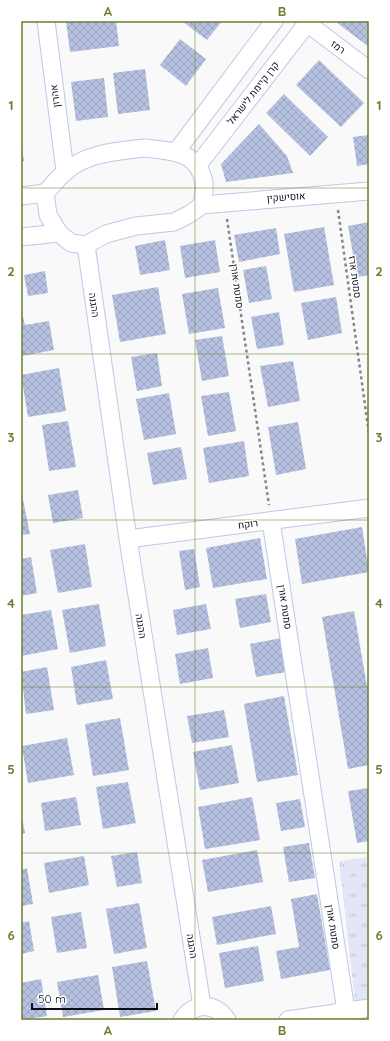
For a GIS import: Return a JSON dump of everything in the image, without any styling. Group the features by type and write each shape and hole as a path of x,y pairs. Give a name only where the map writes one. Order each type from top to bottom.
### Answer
{"street":[{"name":"אהרון","path":"46,21 64,171"},
{"path":"176,152 274,21"},
{"name":"רמז","path":"308,22 369,70"},
{"name":"קרן קיימת לישראל","path":"198,165 308,22"},
{"path":"21,196 45,193 64,171 85,160 111,152 145,148 176,152 184,155 198,165 205,183 202,204 190,214 174,222 136,226 106,234 86,245 71,243 59,233 48,215 45,193"},
{"name":"אוסישקין","path":"202,204 369,191"},
{"path":"21,237 59,233"},
{"name":"ההגנה","path":"86,245 128,539 202,1006"},
{"name":"רוקח","path":"128,539 369,508"},
{"name":"סמטת אורן","path":"271,521 346,1011"},
{"path":"182,1020 186,1013 202,1006 218,1009 227,1020"},
{"path":"288,1020 369,1008"}],"path":[{"name":"סמטת ארז","path":"336,194 369,434"},
{"name":"סמטת אורן","path":"225,202 271,521"}],"green space":[{"path":"369,857 369,999 355,1001 339,861"}],"building":[{"path":"66,21 116,21 119,46 70,52"},
{"path":"182,21 222,21 207,40"},
{"path":"369,21 369,47 336,22"},
{"path":"180,39 206,59 186,86 160,65"},
{"path":"319,60 364,103 341,127 296,85"},
{"path":"145,69 150,110 118,114 113,73"},
{"path":"104,78 108,117 76,121 71,82"},
{"path":"284,94 328,137 310,156 266,113"},
{"path":"259,124 287,156 293,173 226,182 221,164"},
{"path":"369,135 369,164 357,166 353,137"},
{"path":"21,141 24,161 21,162"},
{"path":"369,222 369,275 357,277 348,226"},
{"path":"324,227 334,285 294,292 284,234"},
{"path":"276,228 280,254 239,262 234,235"},
{"path":"165,240 170,270 140,275 135,246"},
{"path":"215,240 220,272 185,278 180,246"},
{"path":"266,266 272,299 249,303 243,270"},
{"path":"45,271 48,293 28,296 24,275"},
{"path":"158,287 166,334 120,342 112,295"},
{"path":"218,288 225,328 189,334 182,294"},
{"path":"336,297 342,333 308,340 301,303"},
{"path":"21,309 25,325 49,321 54,350 22,356"},
{"path":"279,312 284,345 257,349 251,317"},
{"path":"222,336 229,376 202,381 195,340"},
{"path":"157,353 162,386 137,391 131,357"},
{"path":"293,361 300,401 268,407 260,366"},
{"path":"59,368 66,411 28,417 21,375"},
{"path":"229,392 236,431 208,436 201,396"},
{"path":"169,393 176,434 144,440 136,399"},
{"path":"68,421 76,467 49,471 42,425"},
{"path":"298,422 306,469 276,475 268,427"},
{"path":"244,441 249,476 209,483 203,448"},
{"path":"181,447 187,479 153,485 147,453"},
{"path":"21,490 30,534 21,535"},
{"path":"78,490 83,518 53,523 48,495"},
{"path":"362,527 369,572 302,584 295,539"},
{"path":"260,538 267,579 213,588 206,548"},
{"path":"85,544 92,587 58,593 50,550"},
{"path":"194,549 200,587 185,590 179,551"},
{"path":"31,557 37,593 21,596 21,559"},
{"path":"266,594 271,622 240,628 235,599"},
{"path":"99,604 106,646 70,653 62,610"},
{"path":"206,604 211,629 177,635 173,610"},
{"path":"51,610 58,649 21,656 21,615"},
{"path":"354,611 369,698 369,765 348,769 322,617"},
{"path":"281,638 287,672 256,677 250,644"},
{"path":"208,648 213,678 180,684 175,654"},
{"path":"106,660 113,699 77,705 71,667"},
{"path":"47,667 54,710 26,714 21,672"},
{"path":"284,696 298,775 257,782 244,704"},
{"path":"224,710 229,737 192,743 187,716"},
{"path":"120,718 129,770 93,776 85,724"},
{"path":"67,738 74,775 28,783 22,746"},
{"path":"232,745 239,783 200,790 193,752"},
{"path":"128,782 136,823 103,829 96,787"},
{"path":"369,788 369,841 357,843 348,791"},
{"path":"76,797 81,825 45,831 41,803"},
{"path":"252,797 260,840 205,849 198,807"},
{"path":"300,799 305,827 281,831 276,803"},
{"path":"21,813 25,833 21,834"},
{"path":"309,843 315,878 289,882 283,847"},
{"path":"257,850 263,882 208,892 202,860"},
{"path":"137,852 142,883 117,887 111,856"},
{"path":"84,856 89,885 49,893 44,863"},
{"path":"27,868 33,904 21,906 21,870"},
{"path":"317,894 330,970 281,979 276,951 299,947 291,899"},
{"path":"139,903 147,948 114,954 106,909"},
{"path":"271,906 276,934 217,945 212,917"},
{"path":"81,912 87,948 57,953 51,917"},
{"path":"29,921 34,951 21,954 21,923"},
{"path":"258,946 264,981 225,988 219,953"},
{"path":"147,961 156,1011 120,1017 112,967"},
{"path":"98,975 104,1010 63,1017 57,982"},
{"path":"41,979 47,1016 21,1020 21,983"}]}
